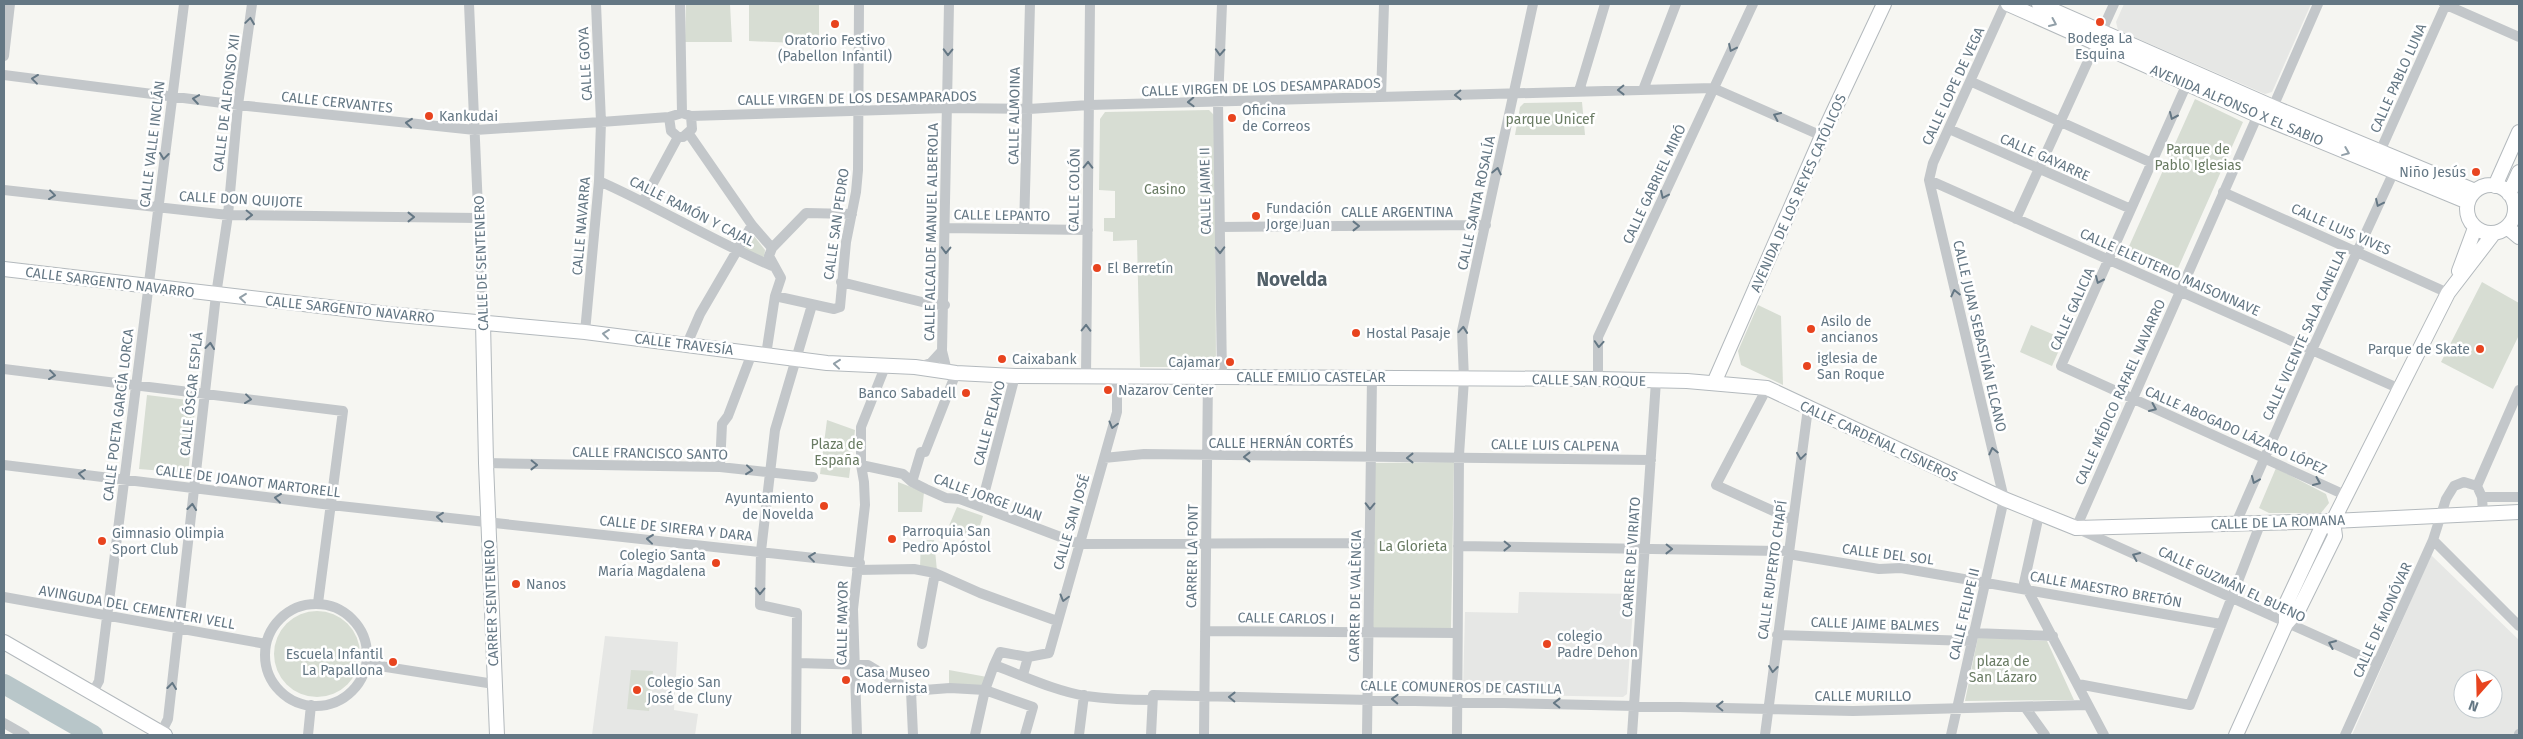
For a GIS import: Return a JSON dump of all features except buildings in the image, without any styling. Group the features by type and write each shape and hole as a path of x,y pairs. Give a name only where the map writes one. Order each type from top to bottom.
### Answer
{"street":[{"path":"4,56 10,4"},
{"name":"CALLE VALLE INCLÁN","path":"146,287 184,4"},
{"name":"CALLE DE ALFONSO XII","path":"216,295 228,215 238,105 252,4"},
{"name":"CALLE DE SENTENERO","path":"469,4 483,322 488,523"},
{"name":"CALLE GOYA","path":"596,4 602,122"},
{"path":"644,200 678,137 688,134 692,130 687,115 680,4"},
{"name":"CALLE SAN PEDRO","path":"812,304 837,310 841,302 841,282 858,170 859,4"},
{"name":"CALLE ALCALDE MANUEL ALBEROLA","path":"949,4 945,305 942,351 952,372"},
{"name":"CALLE ALMOINA","path":"1024,229 1029,109 1030,4"},
{"name":"CALLE COLÓN","path":"1086,376 1090,4"},
{"name":"CALLE JAIME II","path":"1215,377 1220,227 1218,102 1222,4"},
{"path":"1381,97 1384,4"},
{"name":"CALLE SANTA ROSALÍA","path":"1459,458 1464,379 1462,331 1533,4"},
{"path":"1579,91 1605,4"},
{"path":"1643,90 1676,4"},
{"name":"CALLE GABRIEL MIRÓ","path":"1598,379 1598,337 1753,4"},
{"name":"AVENIDA DE LOS REYES CATÓLICOS","path":"1714,383 1822,136 1884,4"},
{"name":"AVENIDA ALFONSO X EL SABIO","path":"2007,4 2192,71 2268,104 2377,157 2471,196"},
{"name":"CALLE LOPE DE VEGA","path":"1929,180 1933,163 2007,4"},
{"name":"AVENIDA ALFONSO X EL SABIO","path":"2039,4 2187,84 2257,115 2377,157"},
{"path":"2016,219 2114,4"},
{"name":"CALLE MÉDICO RAFAEL NAVARRO","path":"2076,528 2257,115 2268,104 2318,4"},
{"path":"2445,4 2519,37"},
{"name":"CALLE PABLO LUNA","path":"2377,157 2445,4"},
{"name":"CALLE GALICIA","path":"2061,366 2192,71"},
{"name":"CALLE CERVANTES","path":"4,75 238,105 475,130 669,117"},
{"path":"1972,82 2152,163"},
{"name":"CALLE VIRGEN DE LOS DESAMPARADOS","path":"669,117 947,108 1029,109 1713,88 1822,136"},
{"path":"669,117 672,131 678,137"},
{"name":"CALLE NAVARRA","path":"585,332 600,181 602,122"},
{"name":"CALLE GAYARRE","path":"1949,129 2131,209"},
{"path":"2495,186 2519,132"},
{"path":"688,134 752,225 772,248"},
{"name":"CALLE VICENTE SALA CANELLA","path":"2236,523 2396,165"},
{"path":"2509,194 2519,172"},
{"name":"CALLE ELEUTERIO MAISONNAVE","path":"1929,180 2400,389"},
{"name":"CALLE JUAN SEBASTIÁN ELCANO","path":"1929,180 2004,499"},
{"name":"CALLE RAMÓN Y CAJAL","path":"600,181 644,200 737,251 772,266"},
{"path":"2488,185 2495,186 2509,194 2517,214 2507,227 2494,233 2486,233 2475,228 2468,219 2471,196 2488,185"},
{"name":"CALLE DON QUIJOTE","path":"4,190 228,215 478,218"},
{"name":"CALLE LUIS VIVES","path":"2223,192 2448,293"},
{"path":"720,467 722,424 728,416 759,354 781,278 772,266 769,256 772,248 806,214 852,214"},
{"path":"687,344 700,314 752,225"},
{"name":"CALLE ARGENTINA","path":"1220,227 1486,225"},
{"path":"2507,227 2519,237"},
{"name":"CALLE LEPANTO","path":"946,228 1088,230"},
{"path":"2456,281 2475,228"},
{"path":"2236,735 2286,624 2299,609 2335,536 2333,521 2345,495 2448,293 2494,233"},
{"name":"CALLE SARGENTO NAVARRO","path":"4,269 216,295 483,322"},
{"path":"841,282 930,304 945,305"},
{"name":"CALLE POETA GARCÍA LORCA","path":"92,694 99,681 108,616 137,386 146,287"},
{"name":"CALLE ÓSCAR ESPLÁ","path":"163,734 168,719 179,629 216,295"},
{"path":"775,296 812,304 775,430 761,551 760,606 796,613 796,735"},
{"name":"CALLE TRAVESÍA","path":"483,322 687,344 828,364 915,368"},
{"path":"915,368 931,363 942,351"},
{"name":"CALLE ABOGADO LÁZARO LÓPEZ","path":"2061,366 2345,495"},
{"path":"861,465 862,427 885,367"},
{"name":"CALLE EMILIO CASTELAR","path":"915,368 1015,376 1464,379"},
{"path":"4,369 342,411 318,604"},
{"path":"912,482 921,452 925,452 952,372"},
{"name":"CALLE PELAYO","path":"981,506 1015,376"},
{"name":"CALLE SAN JOSÉ","path":"1028,657 1049,653 1117,412 1117,376"},
{"name":"CARRER LA FONT","path":"1204,735 1208,457 1215,377"},
{"name":"CARRER DE VALÈNCIA","path":"1368,735 1372,378"},
{"name":"CALLE SAN ROQUE","path":"1464,379 1598,379 1714,383"},
{"name":"CARRER DE VIRIATO","path":"1632,735 1656,381"},
{"name":"CALLE CARDENAL CISNEROS","path":"1714,383 1767,388 2039,514"},
{"path":"1767,388 1716,485 1793,520"},
{"path":"2482,513 2482,497 2477,486 2519,390"},
{"name":"CALLE RUPERTO CHAPÍ","path":"1765,735 1808,408"},
{"name":"CALLE HERNÁN CORTÉS","path":"1104,458 1144,454 1208,457 1459,458"},
{"path":"1457,735 1459,458"},
{"name":"CALLE LUIS CALPENA","path":"1459,458 1651,460"},
{"name":"CALLE FRANCISCO SANTO","path":"486,463 720,467 813,477"},
{"name":"CALLE DE JOANOT MARTORELL","path":"4,465 488,523"},
{"name":"CALLE JORGE JUAN","path":"861,465 903,474 912,482 946,498 960,499 981,506 1079,544"},
{"name":"CALLE MAYOR","path":"856,735 853,609 864,482 861,465"},
{"name":"CALLE DE MONÓVAR","path":"2345,735 2432,540 2440,514 2454,486 2464,482 2477,486"},
{"path":"2482,497 2519,497"},
{"name":"CALLE FELIPE II","path":"1951,735 2004,499"},
{"name":"CALLE DE LA ROMANA","path":"2039,514 2076,528 2333,521 2440,514 2519,512"},
{"path":"2039,514 2024,583 2078,684 2086,705 2104,735"},
{"path":"2078,684 2190,705 2261,522"},
{"name":"CALLE DE SIRERA Y DARA","path":"488,523 761,551 858,566 914,569 935,573 980,593 1058,621"},
{"name":"CARRER SENTENERO","path":"488,523 497,735"},
{"name":"CALLE GUZMÁN EL BUENO","path":"2076,528 2286,624 2377,663"},
{"path":"2432,540 2519,626"},
{"path":"1079,544 1370,543"},
{"name":"CALLE DEL SOL","path":"1458,546 1788,552 1879,569 1901,568 1985,582"},
{"path":"922,644 935,573"},
{"name":"CALLE MAESTRO BRETÓN","path":"1985,582 2221,624"},
{"name":"AVINGUDA DEL CEMENTERI VELL","path":"4,597 266,644"},
{"path":"318,604 335,607 350,616 361,630 367,646 367,664 362,678 354,690 342,699 328,704 311,705 296,702 282,692 271,678 266,662 266,644 271,631 279,619 291,610 304,605 318,604"},
{"name":"CALLE CARLOS I","path":"1205,631 1457,633"},
{"name":"CALLE JAIME BALMES","path":"1777,635 2053,636"},
{"path":"4,642 163,734"},
{"path":"975,735 985,690 1000,652 1028,657 1023,676"},
{"path":"797,663 868,665 910,691 950,688 985,690 1033,706 1025,735"},
{"path":"367,664 494,684"},
{"name":"CALLE COMUNEROS DE CASTILLA","path":"994,665 1084,695 1152,698 1204,696 1768,708"},
{"path":"910,691 913,735"},
{"path":"1079,735 1084,695"},
{"path":"1151,735 1152,698"},
{"path":"308,735 311,705"},
{"name":"CALLE MURILLO","path":"1768,708 1852,711 1956,710 2086,705"},
{"path":"2025,707 2045,735"},
{"path":"4,723 25,735"}],"shaded area":[{"path":"2124,4 2311,4 2272,92 2265,94 2118,30 2116,22"},
{"path":"2431,555 2519,640 2519,735 2352,735"},
{"name":"colegio Padre Dehon","path":"1519,592 1634,594 1627,694 1623,697 1469,694 1463,689 1465,612 1518,613"},
{"name":"Colegio San José de Cluny","path":"605,636 678,642 674,710 698,714 695,735 592,735"}],"green space":[{"path":"686,4 730,4 732,42 685,42"},
{"path":"749,4 819,4 819,44 749,41"},
{"name":"Parque de Pablo Iglesias","path":"2195,99 2243,122 2175,275 2126,253"},
{"name":"parque Unicef","path":"1582,102 1585,135 1515,135 1520,107 1524,103"},
{"name":"Casino","path":"1209,110 1214,115 1215,138 1216,367 1140,367 1137,240 1113,241 1113,232 1104,231 1104,218 1115,218 1115,191 1099,190 1100,119 1105,112"},
{"path":"750,236 754,236 765,250 764,260 744,250"},
{"name":"Parque de Skate","path":"2482,282 2519,303 2519,335 2493,389 2441,362"},
{"path":"1758,305 1781,316 1783,385 1741,365 1738,351"},
{"path":"2031,325 2064,339 2052,366 2020,352"},
{"path":"147,395 196,401 188,473 139,469"},
{"name":"Plaza de España","path":"827,420 855,430 849,478 820,474"},
{"name":"La Glorieta","path":"1454,462 1451,629 1373,629 1375,463"},
{"path":"2276,468 2326,494 2329,503 2321,513 2269,513 2259,508"},
{"path":"898,482 924,492 922,512 898,512"},
{"path":"957,507 983,516 977,535 945,535"},
{"path":"921,540 934,540 937,571 920,567"},
{"path":"317,611 333,615 347,624 356,638 360,654 356,670 347,684 333,693 317,697 301,693 287,684 278,670 274,654 278,638 287,624 301,615"},
{"name":"plaza de San Lázaro","path":"1978,637 2047,641 2074,700 1965,701"},
{"path":"631,670 653,671 649,711 627,709"},
{"path":"949,670 987,677 983,688 949,684"}],"waterway":[{"path":"4,684 93,735"}],"place":[{"name":"Bodega La Esquina","path":"2100,22"},
{"name":"Oratorio Festivo (Pabellon Infantil)","path":"835,24"},
{"name":"Kankudai","path":"429,116"},
{"name":"Oficina de Correos","path":"1232,118"},
{"name":"Niño Jesús","path":"2476,172"},
{"name":"Fundación Jorge Juan","path":"1256,216"},
{"name":"El Berretín","path":"1097,268"},
{"name":"Asilo de ancianos","path":"1811,329"},
{"name":"Hostal Pasaje","path":"1356,333"},
{"name":"Parque de Skate","path":"2480,349"},
{"name":"Caixabank","path":"1002,359"},
{"name":"Cajamar","path":"1230,362"},
{"name":"iglesia de San Roque","path":"1807,366"},
{"name":"Nazarov Center","path":"1108,390"},
{"name":"Banco Sabadell","path":"966,393"},
{"name":"Ayuntamiento de Novelda","path":"824,506"},
{"name":"Parroquia San Pedro Apóstol","path":"892,539"},
{"name":"Gimnasio Olimpia Sport Club","path":"102,541"},
{"name":"Colegio Santa María Magdalena","path":"716,563"},
{"name":"Nanos","path":"516,584"},
{"name":"colegio Padre Dehon","path":"1547,644"},
{"name":"Escuela Infantil La Papallona","path":"393,662"},
{"name":"Casa Museo Modernista","path":"846,680"},
{"name":"Colegio San José de Cluny","path":"637,690"}],"district":[{"name":"Novelda","path":"1292,279"}]}
